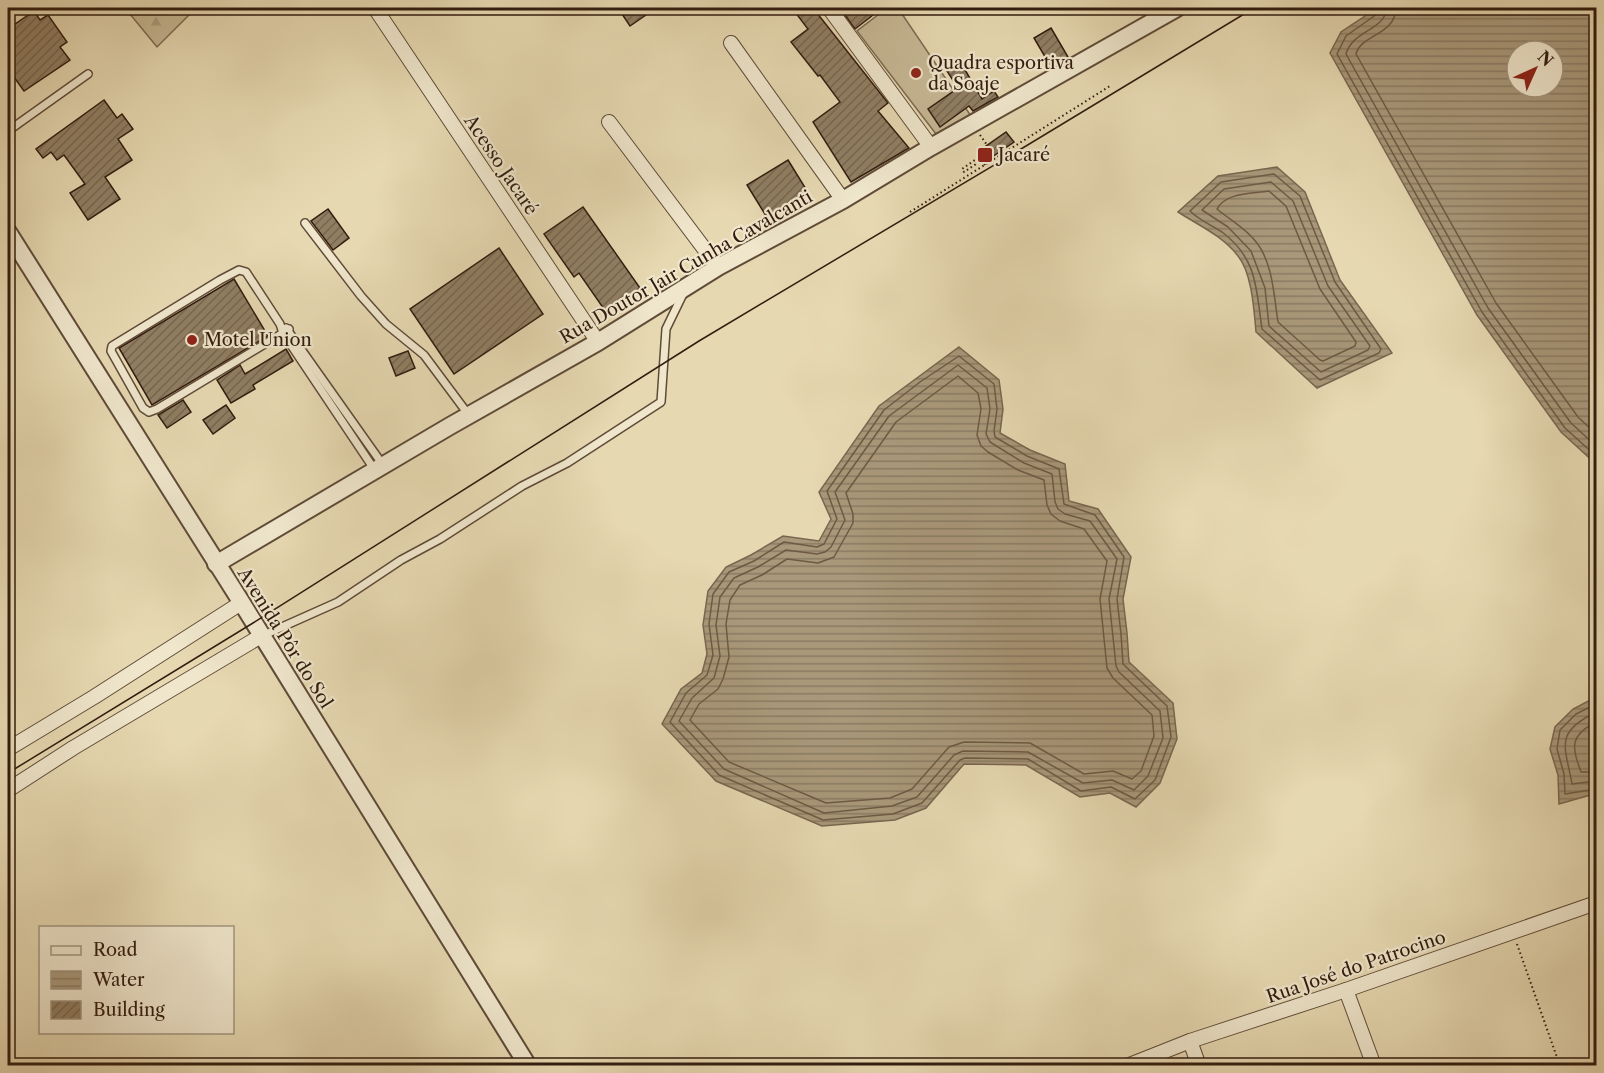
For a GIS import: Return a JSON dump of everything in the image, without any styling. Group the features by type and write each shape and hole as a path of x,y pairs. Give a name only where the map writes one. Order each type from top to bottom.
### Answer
{"street":[{"name":"Acesso Jacaré","path":"375,8 598,342"},
{"path":"829,8 931,147"},
{"name":"Rua Doutor Jair Cunha Cavalcanti","path":"216,564 468,415 598,342 718,267 843,200 931,147 1177,8"},
{"path":"731,43 843,200"},
{"path":"609,122 718,267"},
{"name":"Avenida Pôr do Sol","path":"8,232 528,1065"},
{"path":"8,749 241,603"},
{"path":"8,790 73,748 261,636"},
{"name":"Rua José do Patrocino","path":"1128,1065 1190,1041 1347,990 1596,903"},
{"path":"1347,990 1374,1065"},
{"path":"1190,1041 1199,1065"}],"lane":[{"path":"8,131 88,74"},
{"path":"304,223 386,324 424,355 468,415"},
{"path":"286,331 149,412 143,408 111,351 112,346 220,280 239,270 246,272 379,468"},
{"path":"261,636 338,602 522,486 567,463 661,402 666,329 686,288"}],"path":[{"path":"910,212 1110,86"},
{"path":"982,155 962,169 964,172 982,160 985,165"},
{"path":"1513,933 1560,1065"}],"green space":[{"path":"125,8 196,8 157,47"},
{"name":"Quadra esportiva da Soaje","path":"887,8 898,8 971,116 936,134 857,31"}],"water":[{"path":"1377,8 1596,8 1596,464 1561,432 1477,315 1330,53 1341,32"},
{"path":"1277,167 1305,192 1340,280 1392,353 1317,388 1256,332 1249,282 1243,263 1238,256 1218,237 1178,212 1218,176"},
{"path":"959,347 999,380 1003,409 1000,433 1030,450 1065,464 1069,501 1098,509 1131,557 1123,599 1129,662 1173,703 1177,739 1160,783 1136,807 1110,793 1080,797 1026,765 964,764 926,808 895,820 822,826 716,781 662,724 681,689 702,673 707,654 703,625 708,591 726,567 783,536 819,541 831,519 819,492 879,406"},
{"path":"1596,697 1596,798 1594,794 1559,804 1558,775 1550,749 1555,727 1573,709"}],"building":[{"path":"618,8 656,8 630,26"},
{"path":"792,8 813,8 888,103 878,111 909,148 851,182 813,122 840,102 791,42 808,29"},
{"path":"840,8 882,8 855,29"},
{"path":"34,11 40,20 48,15 67,42 60,47 70,60 24,91 14,77 8,82 8,29"},
{"path":"1051,28 1068,57 1051,67 1034,38"},
{"path":"961,63 982,99 994,91 998,97 973,111 969,106 940,127 928,109 958,88 947,71"},
{"path":"104,100 117,118 122,114 133,129 118,139 132,160 105,177 120,199 88,220 70,193 85,184 64,155 57,160 51,152 43,158 36,149"},
{"path":"1006,132 1014,142 986,161 979,151"},
{"path":"788,160 809,194 768,219 747,185"},
{"path":"583,207 640,288 606,312 579,273 574,277 544,234"},
{"path":"328,209 349,238 333,250 311,221"},
{"path":"499,248 543,314 454,374 410,309"},
{"name":"Motel Union","path":"234,279 268,336 152,405 119,348"},
{"path":"286,349 293,361 253,385 255,389 231,403 217,380 240,365 245,374"},
{"path":"408,351 415,368 396,376 389,358"},
{"path":"183,400 191,412 167,428 158,415"},
{"path":"226,405 235,418 213,434 203,420"}],"tram line":[{"path":"8,773 253,623 699,341 1254,8"}],"place":[{"name":"Quadra esportiva da Soaje","path":"916,73"},
{"name":"Jacaré","path":"985,155"},
{"name":"Motel Union","path":"192,340"}]}
